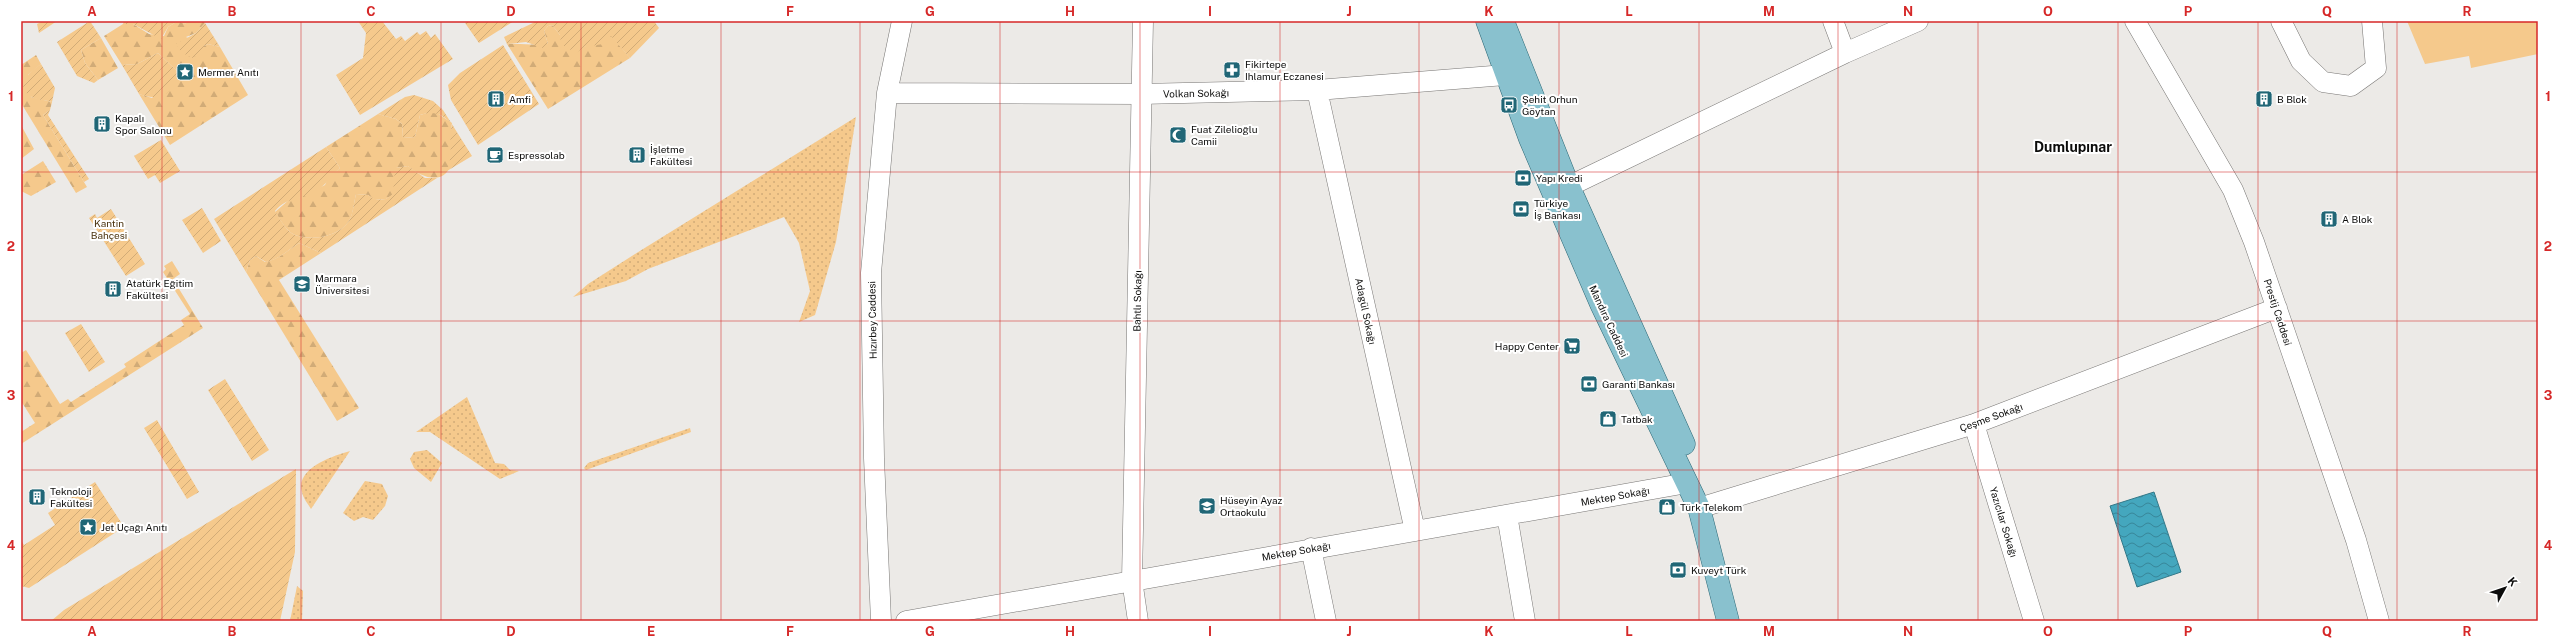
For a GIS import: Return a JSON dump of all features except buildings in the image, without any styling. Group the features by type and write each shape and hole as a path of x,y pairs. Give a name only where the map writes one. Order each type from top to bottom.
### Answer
{"main road":[{"name":"Mandıra Caddesi","path":"1486,21 1505,75 1561,190 1705,506 1744,621"},
{"name":"Mandıra Caddesi","path":"1503,21 1601,304 1687,483 1705,506 1728,621"}],"street":[{"name":"Hızırbey Caddesi","path":"881,621 874,458 871,274 887,94 902,21"},
{"name":"Bahtlı Sokağı","path":"1138,621 1132,580 1140,94 1143,21"},
{"path":"1833,21 1845,53"},
{"path":"1561,190 1845,53 1918,21"},
{"name":"Prestij Caddesi","path":"2135,21 2233,190 2254,242 2356,540 2379,621"},
{"path":"2281,21 2301,61 2324,82 2351,86 2376,68 2372,21"},
{"name":"Volkan Sokağı","path":"887,94 1140,94 1317,90 1505,75"},
{"name":"Adagül Sokağı","path":"1317,90 1415,531"},
{"name":"Çeşme Sokağı","path":"1705,506 1974,424 2277,308"},
{"name":"Yazıcılar Sokağı","path":"1974,424 2034,621"},
{"name":"Mektep Sokağı","path":"906,621 985,614 1132,580 1687,483"},
{"path":"1507,515 1525,621"},
{"path":"1311,548 1326,621"}],"green space":[{"path":"43,21 57,21 39,33 37,24"},
{"path":"90,21 101,38 81,50 85,63 98,80 94,83 77,76 57,42"},
{"path":"124,21 178,21 168,27 161,39 133,24 123,24"},
{"path":"178,21 185,24 189,21 203,21 205,23 196,33 186,37 204,46 208,44 220,47 248,95 170,145 139,94 152,98 178,72 158,53 137,64 122,65 104,36 123,24 133,24 149,34 164,36 168,27"},
{"path":"178,21 189,21 185,24"},
{"path":"358,21 382,21 396,39 401,36 405,41 417,32 420,35 426,31 431,38 435,34 453,59 360,115 336,75 363,58 366,33"},
{"path":"468,21 514,21 479,43 465,23"},
{"path":"537,21 654,21 659,28 630,58 611,36 603,44 584,47 576,53 561,44 560,35 552,25 548,26 544,31 548,44 543,48 526,42 507,44 504,37"},
{"path":"2407,21 2538,21 2538,54 2471,68 2469,56 2425,64"},
{"path":"205,23 220,47 208,44 204,46 202,53 192,58 181,52 176,44 196,33"},
{"path":"552,25 560,35 584,47 611,35 630,58 548,109 507,44 548,44 544,31 548,26"},
{"path":"101,38 118,68 98,80 85,63 81,50"},
{"path":"503,45 539,104 478,145 451,100 448,85 460,73"},
{"path":"158,53 178,72 175,80 168,91 160,97 139,94 122,65 137,64"},
{"path":"36,55 41,64 28,75 31,97 52,102 50,110 43,115 87,187 76,193 21,103 21,65"},
{"path":"41,64 55,88 52,102 32,97 25,92 24,83 26,78"},
{"path":"414,95 433,101 443,110 452,124 441,115 434,113 420,115 415,137 403,138 402,124 396,119 378,114 405,97"},
{"path":"50,110 48,115 89,179 84,182 43,115"},
{"path":"434,111 452,123 452,158 450,167 441,177 435,178 421,175 408,166 396,168 394,194 386,199 375,200 368,195 356,194 349,221 338,231 332,234 309,238 302,237 289,231 284,225 275,212 290,199 300,197 325,185 328,178 340,168 326,147 378,114 396,119 402,124 403,138 415,137 420,115"},
{"path":"856,117 836,242 815,315 799,322 810,291 799,243 784,217 648,269 626,281 573,297 588,284 635,254"},
{"path":"452,124 472,156 447,171 451,153"},
{"path":"21,125 34,149 21,159"},
{"path":"161,140 180,171 160,183 155,175 148,179 134,156"},
{"path":"326,147 340,168 322,187 315,192 284,203 275,211 286,228 295,235 309,238 325,236 338,231 349,221 356,194 368,195 376,200 386,199 393,194 395,168 408,166 425,178 437,178 321,253 299,243 279,257 270,261 266,262 256,256 250,260 246,272 214,219"},
{"path":"43,161 56,182 31,196 21,191 21,175"},
{"path":"202,208 221,241 203,253 182,220"},
{"name":"Kantin Bahçesi","path":"111,209 145,264 126,276 89,218 95,214 97,218"},
{"path":"299,243 321,253 279,280 359,408 337,421 246,272 250,260 256,256 265,262 270,261 279,257"},
{"path":"172,261 180,274 173,279 203,328 21,444 21,432 35,423 21,401 21,353 26,350 60,404 68,399 71,402 126,367 124,364 184,325 181,320 190,314 163,272 166,269 164,266"},
{"path":"81,324 105,362 89,372 65,333"},
{"path":"225,379 269,450 252,461 208,390"},
{"path":"467,397 495,463 504,464 510,470 519,471 500,479 430,432 416,432"},
{"path":"157,420 199,492 187,499 144,428"},
{"path":"690,428 691,432 586,470 584,468 588,463"},
{"path":"427,450 442,463 431,482 414,468 410,459 414,452"},
{"path":"350,451 311,509 304,499 302,492 301,484 304,476 317,464 334,456"},
{"path":"296,469 295,552 280,621 51,621 64,610"},
{"path":"365,481 382,484 388,496 385,506 373,520 363,517 354,521 343,513"},
{"path":"95,482 124,527 29,588 21,586 21,540 24,545 55,525 48,513"},
{"path":"297,586 303,591 302,621 290,621"}],"water":[{"path":"2154,492 2181,572 2137,587 2110,506"}],"place":[{"name":"Fikirtepe Ihlamur Eczanesi","path":"1232,70"},
{"name":"Mermer Anıtı","path":"185,72"},
{"name":"Amfi","path":"496,99"},
{"name":"B Blok","path":"2264,99"},
{"name":"Şehit Orhun Göytan","path":"1509,105"},
{"name":"Kapalı Spor Salonu","path":"102,124"},
{"name":"Fuat Zilelioğlu Camii","path":"1178,135"},
{"name":"Espressolab","path":"495,155"},
{"name":"İşletme Fakültesi","path":"637,155"},
{"name":"Yapı Kredi","path":"1523,178"},
{"name":"Türkiye İş Bankası","path":"1521,209"},
{"name":"A Blok","path":"2329,219"},
{"name":"Marmara Üniversitesi","path":"302,284"},
{"name":"Atatürk Eğitim Fakültesi","path":"113,289"},
{"name":"Happy Center","path":"1572,346"},
{"name":"Garanti Bankası","path":"1589,384"},
{"name":"Tatbak","path":"1608,419"},
{"name":"Teknoloji Fakültesi","path":"37,497"},
{"name":"Hüseyin Ayaz Ortaokulu","path":"1207,506"},
{"name":"Türk Telekom","path":"1667,507"},
{"name":"Jet Uçağı Anıtı","path":"88,527"},
{"name":"Kuveyt Türk","path":"1678,570"}],"district":[{"name":"Dumlupınar","path":"2073,147"}]}
